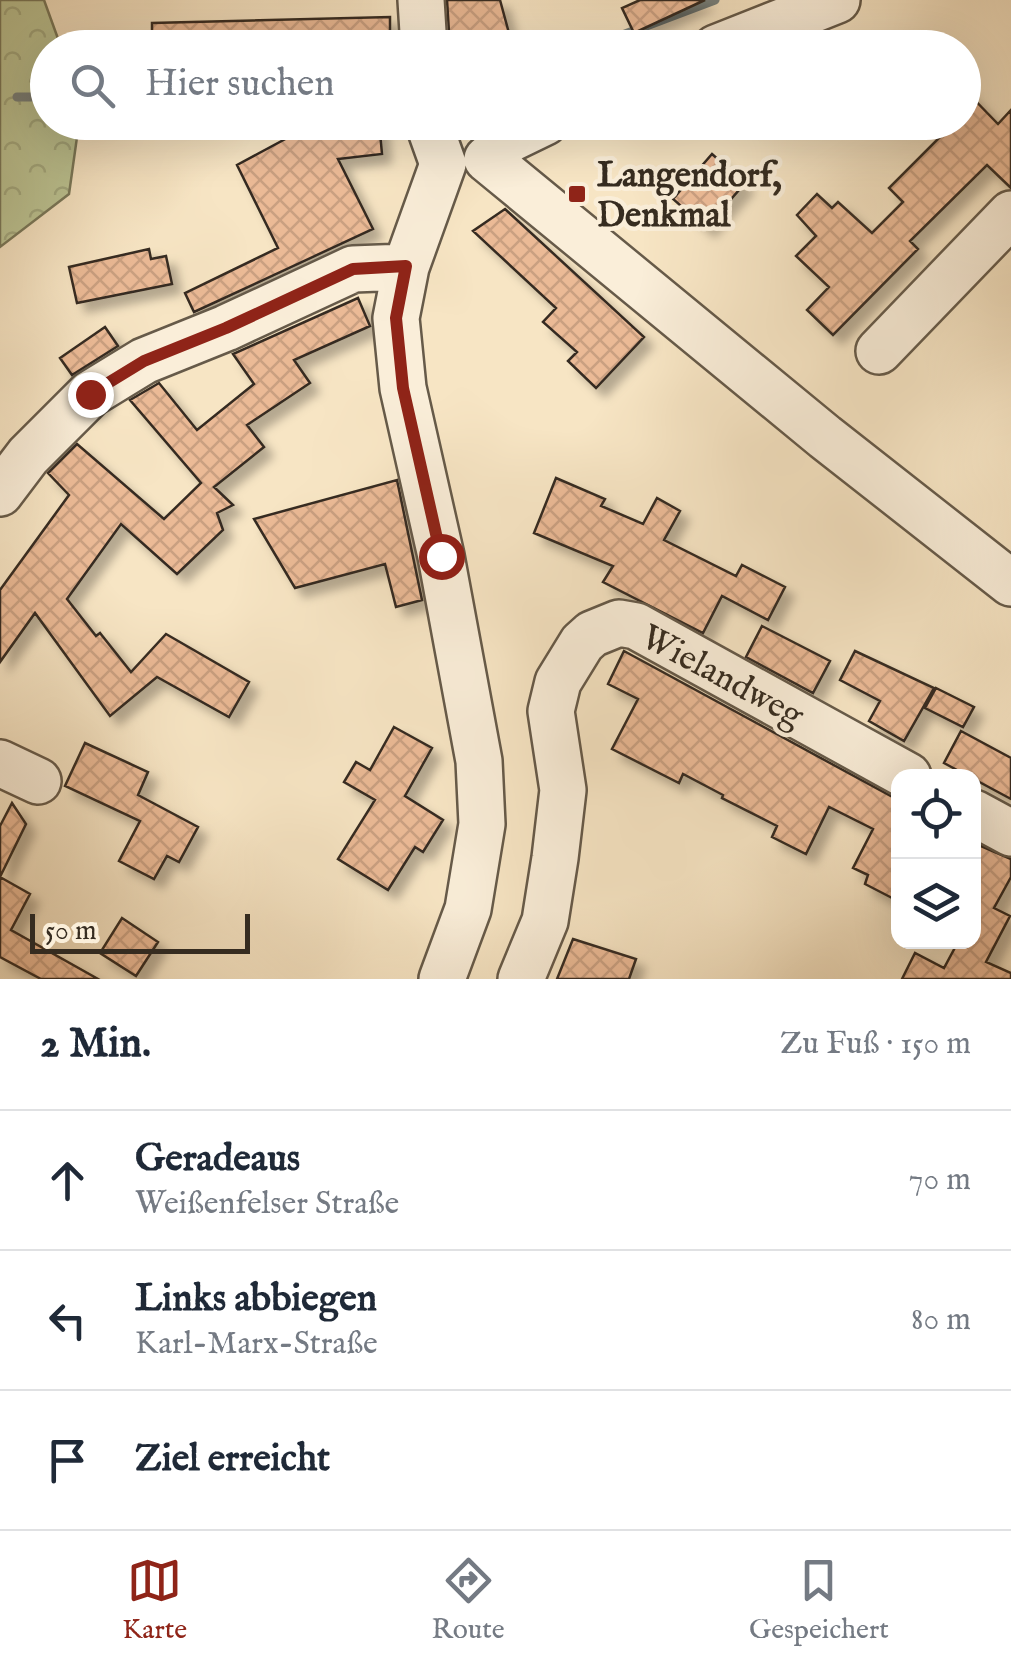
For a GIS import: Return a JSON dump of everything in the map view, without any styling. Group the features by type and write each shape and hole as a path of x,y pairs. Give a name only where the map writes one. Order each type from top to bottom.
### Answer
{"street":[{"path":"421,0 423,30"},
{"path":"761,30 837,0"},
{"path":"487,159 509,140"},
{"path":"442,979 468,909 482,824 479,761 441,556 403,388 396,318 435,143 462,158 487,159 824,437 1011,582"},
{"path":"880,351 1011,214"},
{"path":"0,493 28,456 90,394 144,361 353,269 406,266"},
{"name":"Wielandweg","path":"521,979 545,921 563,790 551,711 558,682 582,643 605,626 619,622 636,626 895,769"},
{"path":"981,816 1011,833"}],"green space":[{"path":"0,0 44,0 55,30 30,30 30,140 77,140 69,194 0,247"}],"building":[{"path":"447,0 500,0 508,30 449,30"},
{"path":"640,0 705,0 640,30 633,30 622,8"},
{"path":"390,17 390,30 152,30 152,23"},
{"path":"981,106 998,124 1011,110 1011,188 987,165 910,241 918,249 833,335 807,310 829,287 796,256 816,236 797,215 817,194 832,208 838,202 872,233 903,202 889,188 937,140 981,140"},
{"path":"284,140 381,140 382,154 338,159 373,229 194,312 185,293 278,248 237,165"},
{"path":"712,154 745,183 706,228 673,199"},
{"path":"505,209 644,337 596,388 568,361 577,352 543,322 556,308 473,231"},
{"path":"149,249 151,259 166,256 172,284 77,303 69,267"},
{"path":"358,298 370,326 294,360 310,383 247,425 264,447 214,487 233,505 217,513 223,530 177,574 121,524 67,599 131,672 166,634 249,682 229,717 157,677 110,716 35,613 0,662 0,590 69,495 48,473 77,444 164,519 201,483 130,400 159,383 197,430 254,384 233,354"},
{"path":"105,327 118,346 72,375 60,358"},
{"path":"556,478 605,499 601,506 643,524 657,498 680,511 664,540 736,576 742,565 785,587 768,620 722,596 703,633 603,582 613,566 534,533"},
{"path":"397,480 422,600 396,607 385,564 295,588 254,519"},
{"path":"762,626 830,661 813,693 746,657"},
{"path":"624,651 891,796 891,897 865,884 868,875 853,868 873,829 829,807 806,854 772,837 777,826 722,798 723,795 683,774 679,783 612,749 638,699 608,684"},
{"path":"855,651 934,688 904,741 869,721 880,701 840,680"},
{"path":"936,688 974,707 963,727 925,708"},
{"path":"394,727 432,748 405,796 443,820 423,852 415,847 388,890 338,859 375,800 344,782 356,762 370,770"},
{"path":"961,731 1011,758 1011,799 981,783 981,769 955,769 944,763"},
{"path":"85,743 148,772 138,795 198,827 179,862 167,856 154,879 119,861 140,821 65,786"},
{"path":"12,803 26,824 0,877 0,826"},
{"path":"981,846 1011,859 1011,877 994,908 1010,916 986,962 1011,973 1011,979 902,979 915,953 944,968 954,949 981,949"},
{"path":"0,877 30,894 11,930 98,979 41,979 0,957"},
{"path":"122,918 158,942 136,976 100,953"},
{"path":"573,939 636,959 629,979 557,979"}],"waterway":[{"path":"636,30 715,0"},
{"path":"17,97 30,97"}],"place":[{"name":"Langendorf, Denkmal","path":"577,194"}],"route":[{"path":"90,394 144,361 353,269 406,266 396,318 403,388 441,556"}]}
